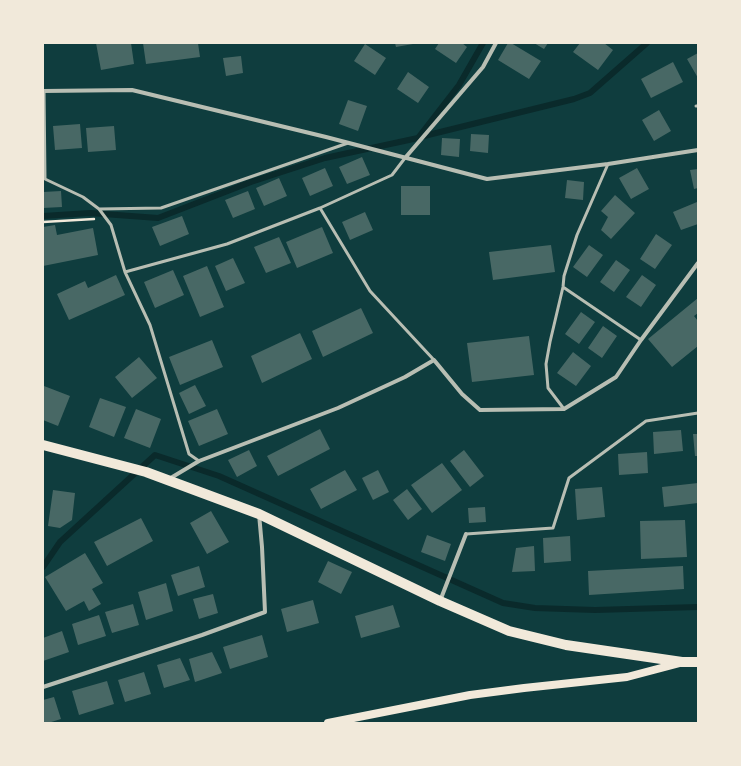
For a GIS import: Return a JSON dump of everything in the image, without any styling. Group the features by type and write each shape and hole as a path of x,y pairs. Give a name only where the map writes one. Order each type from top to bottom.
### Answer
{"main road":[{"path":"43,445 146,472 259,514 440,601 509,631 566,645 682,662 698,662"},
{"path":"328,723 470,695 627,677 682,662"}],"street":[{"path":"405,158 483,67 496,43"},
{"path":"44,91 132,90 349,143 487,179 608,164 698,150"},
{"path":"167,480 198,461 338,408 405,377 434,360 462,394 480,410 564,409 616,378 641,340 698,263"},
{"path":"43,687 202,635 265,612 259,514"},
{"path":"440,601 466,534"}],"lane":[{"path":"44,91 46,179 83,197 99,209 111,225 125,272 150,325 189,454 198,461"},
{"path":"99,209 161,208 349,143"},
{"path":"125,272 227,244 320,208 392,175 405,158"},
{"path":"564,409 548,388 546,364 563,287 564,276 577,235 608,164"},
{"path":"320,208 370,291 434,360"},
{"path":"563,287 641,340"},
{"path":"466,534 553,528 569,478 646,421 698,413"}],"path":[{"path":"43,222 106,218"}],"building":[{"path":"96,43 131,43 134,64 101,70"},
{"path":"143,43 198,43 200,57 146,64"},
{"path":"395,43 413,43 413,44 396,47"},
{"path":"439,43 462,43 467,47 456,63 435,49"},
{"path":"508,43 511,43 541,61 529,79 498,60"},
{"path":"534,43 548,43 544,49"},
{"path":"580,43 604,43 613,50 598,70 573,52"},
{"path":"365,44 386,58 375,75 354,61"},
{"path":"698,53 698,78 687,59"},
{"path":"241,56 243,73 226,76 223,58"},
{"path":"673,62 683,82 651,98 641,79"},
{"path":"408,72 429,87 418,103 397,89"},
{"path":"348,100 367,106 358,131 339,124"},
{"path":"659,110 671,131 654,141 642,120"},
{"path":"80,124 82,148 55,150 53,126"},
{"path":"114,126 116,150 88,152 86,128"},
{"path":"471,134 489,135 488,153 470,151"},
{"path":"442,138 460,139 459,157 441,155"},
{"path":"362,157 370,175 347,184 339,167"},
{"path":"325,168 333,186 310,196 302,178"},
{"path":"637,168 649,189 631,199 619,178"},
{"path":"698,169 698,188 694,189 690,170"},
{"path":"279,178 287,196 264,206 256,188"},
{"path":"567,180 584,182 583,200 565,198"},
{"path":"401,186 430,186 430,215 401,215"},
{"path":"61,191 62,207 43,208 43,192"},
{"path":"248,191 255,209 233,218 225,200"},
{"path":"615,195 635,213 611,239 601,230 608,217 601,211"},
{"path":"697,202 698,224 681,230 673,212"},
{"path":"365,212 373,230 350,240 342,222"},
{"path":"182,216 189,234 160,246 152,227"},
{"path":"55,225 57,235 93,228 98,255 43,266 43,227"},
{"path":"322,227 333,253 297,268 286,242"},
{"path":"656,234 672,245 655,269 640,259"},
{"path":"279,237 291,263 266,273 254,247"},
{"path":"551,245 555,272 493,280 489,252"},
{"path":"589,245 603,255 587,277 573,267"},
{"path":"233,258 245,283 226,291 215,266"},
{"path":"616,260 630,270 614,292 600,282"},
{"path":"207,266 224,307 200,317 183,276"},
{"path":"173,270 184,295 155,308 144,282"},
{"path":"116,275 125,295 69,320 57,294 85,281 88,288"},
{"path":"642,275 656,285 641,307 626,297"},
{"path":"698,298 698,313 694,316 698,321 698,346 672,367 648,339"},
{"path":"361,308 373,333 323,357 312,331"},
{"path":"581,312 595,322 579,344 565,334"},
{"path":"603,326 617,336 602,358 588,348"},
{"path":"300,333 312,359 262,383 251,356"},
{"path":"529,336 534,375 472,382 467,343"},
{"path":"212,340 223,367 180,385 169,357"},
{"path":"573,352 591,366 576,386 557,373"},
{"path":"139,357 157,378 132,398 115,377"},
{"path":"195,385 206,406 189,414 179,393"},
{"path":"44,386 70,396 58,426 43,420"},
{"path":"100,398 126,407 114,437 89,427"},
{"path":"136,409 161,419 150,448 124,438"},
{"path":"217,409 228,434 199,446 188,421"},
{"path":"320,429 330,449 278,476 267,456"},
{"path":"681,430 683,451 654,454 653,432"},
{"path":"693,434 698,434 698,456 695,456"},
{"path":"249,450 257,466 237,477 228,460"},
{"path":"464,450 484,476 470,487 450,461"},
{"path":"647,452 648,473 619,475 618,454"},
{"path":"442,463 462,490 432,513 411,485"},
{"path":"345,470 357,490 321,509 310,489"},
{"path":"378,470 389,492 373,500 362,478"},
{"path":"698,483 698,503 664,507 662,487"},
{"path":"602,487 605,517 577,520 575,489"},
{"path":"407,489 422,509 408,520 393,500"},
{"path":"53,490 75,493 72,520 60,528 48,526"},
{"path":"485,507 486,522 469,523 468,508"},
{"path":"211,511 229,542 207,554 190,523"},
{"path":"141,518 153,541 107,566 94,542"},
{"path":"685,520 687,557 641,559 640,521"},
{"path":"427,535 451,544 445,561 421,552"},
{"path":"570,536 571,561 544,563 543,538"},
{"path":"534,546 535,571 512,572 516,548"},
{"path":"85,553 103,583 92,589 101,604 89,611 84,601 66,611 45,577"},
{"path":"328,561 352,572 341,594 318,582"},
{"path":"199,566 205,587 178,596 171,575"},
{"path":"683,566 684,589 589,595 588,571"},
{"path":"166,583 173,611 146,620 138,592"},
{"path":"213,594 218,613 199,619 193,599"},
{"path":"313,600 319,623 287,632 281,609"},
{"path":"133,604 139,625 112,633 105,612"},
{"path":"393,605 400,627 361,638 355,616"},
{"path":"99,615 106,636 78,645 72,624"},
{"path":"62,631 69,652 43,661 43,638"},
{"path":"262,635 268,657 230,669 223,647"},
{"path":"212,652 222,673 195,682 189,659"},
{"path":"180,658 190,680 164,688 157,665"},
{"path":"144,672 151,694 125,702 118,680"},
{"path":"107,681 114,704 79,715 72,691"},
{"path":"54,697 61,719 43,723 43,700"}],"waterway":[{"path":"43,216 90,213 158,218 251,182 325,158 418,138 459,85 483,43"},
{"path":"420,137 574,99 590,93 647,43"},
{"path":"43,567 60,542 155,455 219,476 503,603 535,608 595,610 698,607"}]}
